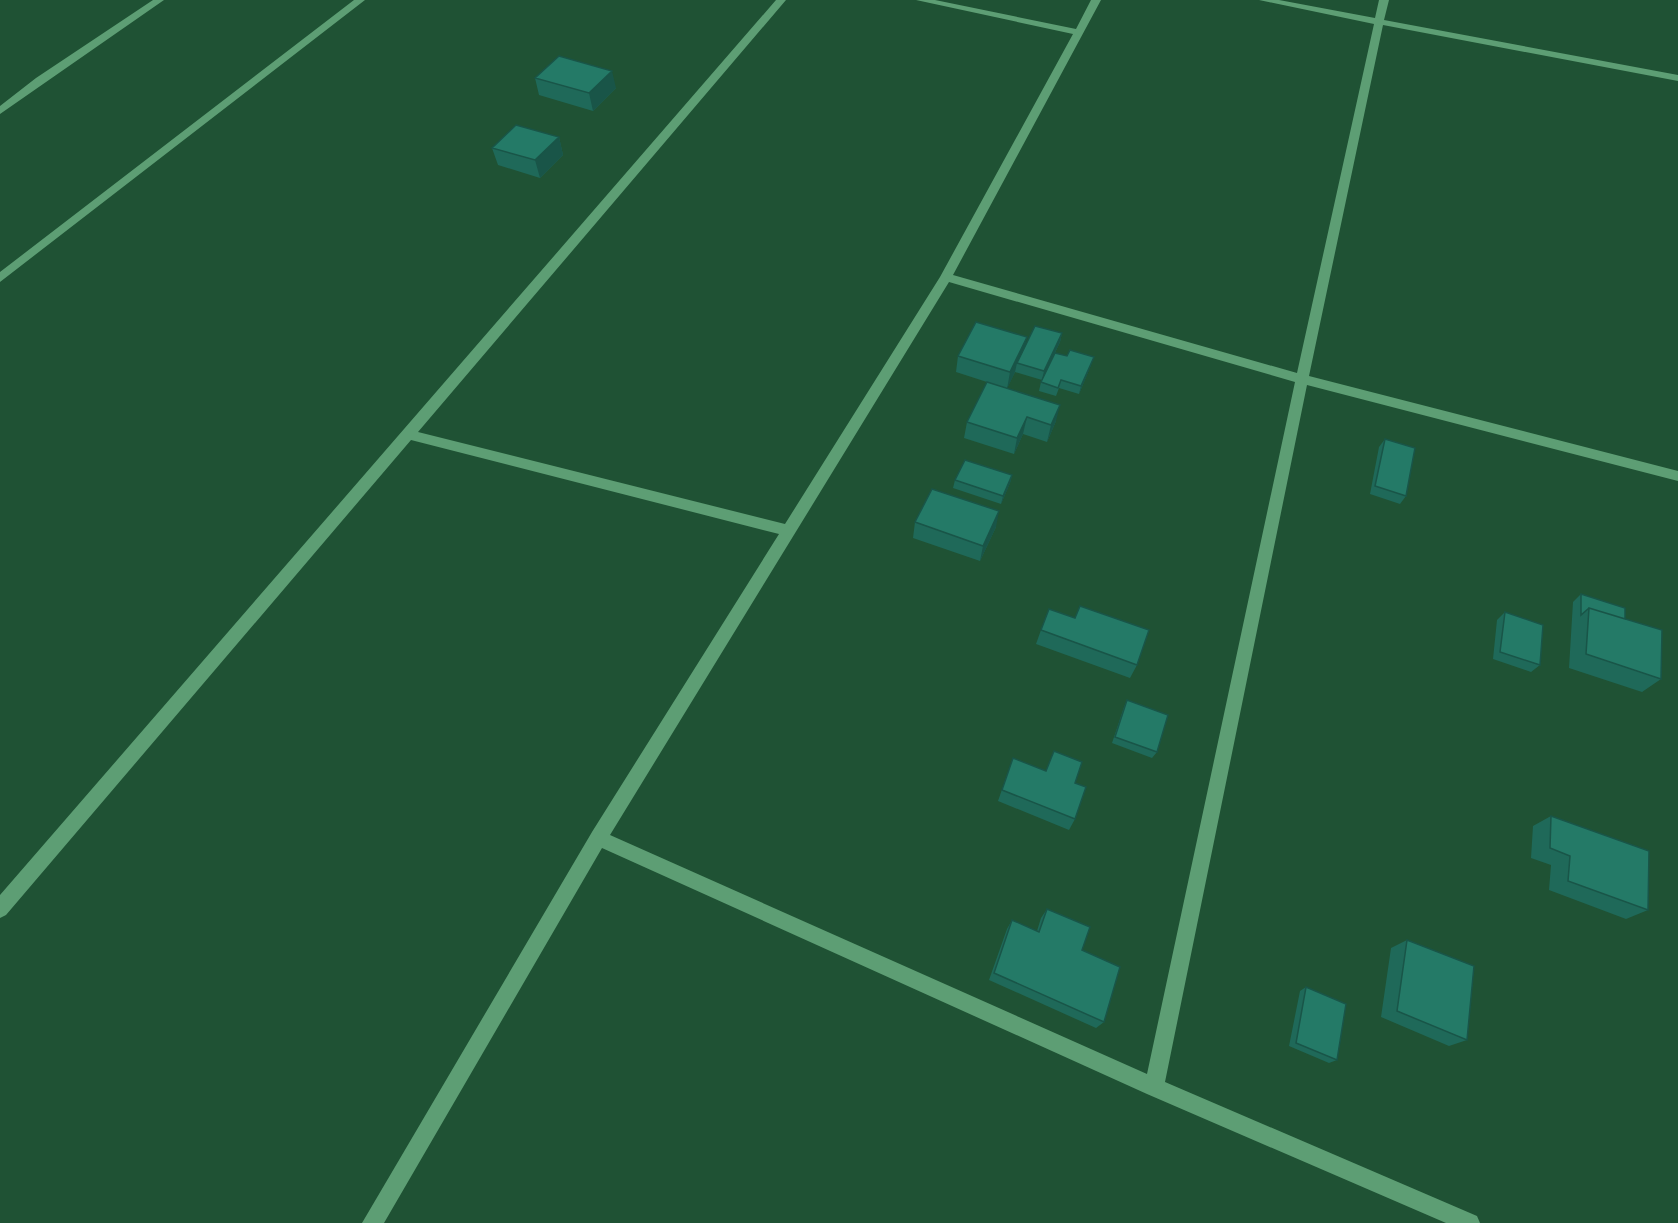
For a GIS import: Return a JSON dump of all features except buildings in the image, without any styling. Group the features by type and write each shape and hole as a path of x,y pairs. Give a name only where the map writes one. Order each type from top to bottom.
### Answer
{"street":[{"path":"0,111 40,80 159,0"},
{"path":"0,278 360,0"},
{"path":"0,909 781,0"},
{"path":"921,0 1079,32"},
{"path":"372,1223 598,838 946,276 1096,0"},
{"path":"1264,0 1678,78"},
{"path":"1154,1087 1384,0"},
{"path":"946,276 1302,379 1678,476"},
{"path":"408,434 787,530"},
{"path":"598,838 1154,1087 1470,1223"}]}
